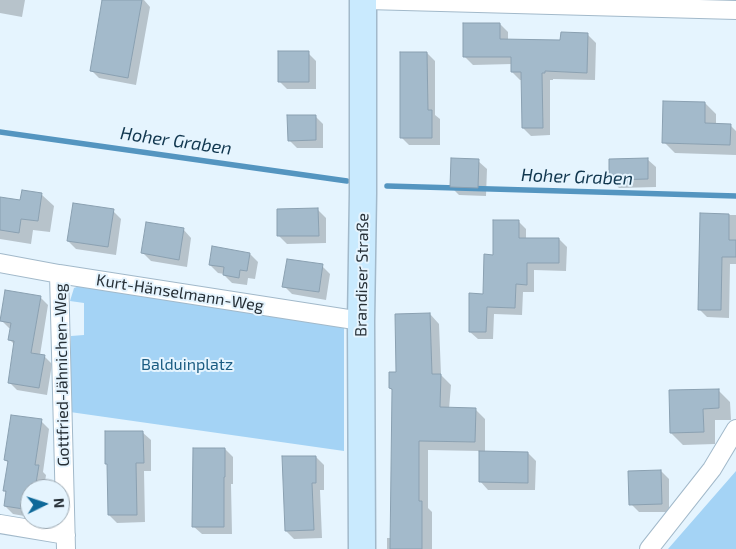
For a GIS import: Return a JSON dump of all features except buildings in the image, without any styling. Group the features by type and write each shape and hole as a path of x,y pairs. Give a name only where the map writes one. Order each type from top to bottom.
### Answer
{"street":[{"name":"Brandiser Straße","path":"362,549 363,0"},
{"path":"367,0 736,10"},
{"name":"Kurt-Hänselmann-Weg","path":"0,263 59,274 361,321"},
{"name":"Gottfried-Jähnichen-Weg","path":"0,524 66,542 59,274"},
{"path":"650,549 712,469 736,429"}],"green space":[{"name":"Balduinplatz","path":"82,285 344,327 344,451 70,412 71,336 84,335 84,303 70,301 74,288"},
{"path":"736,471 736,549 668,549"}],"waterway":[{"name":"Hoher Graben","path":"0,132 347,181"},
{"name":"Hoher Graben","path":"387,186 736,196"}]}
